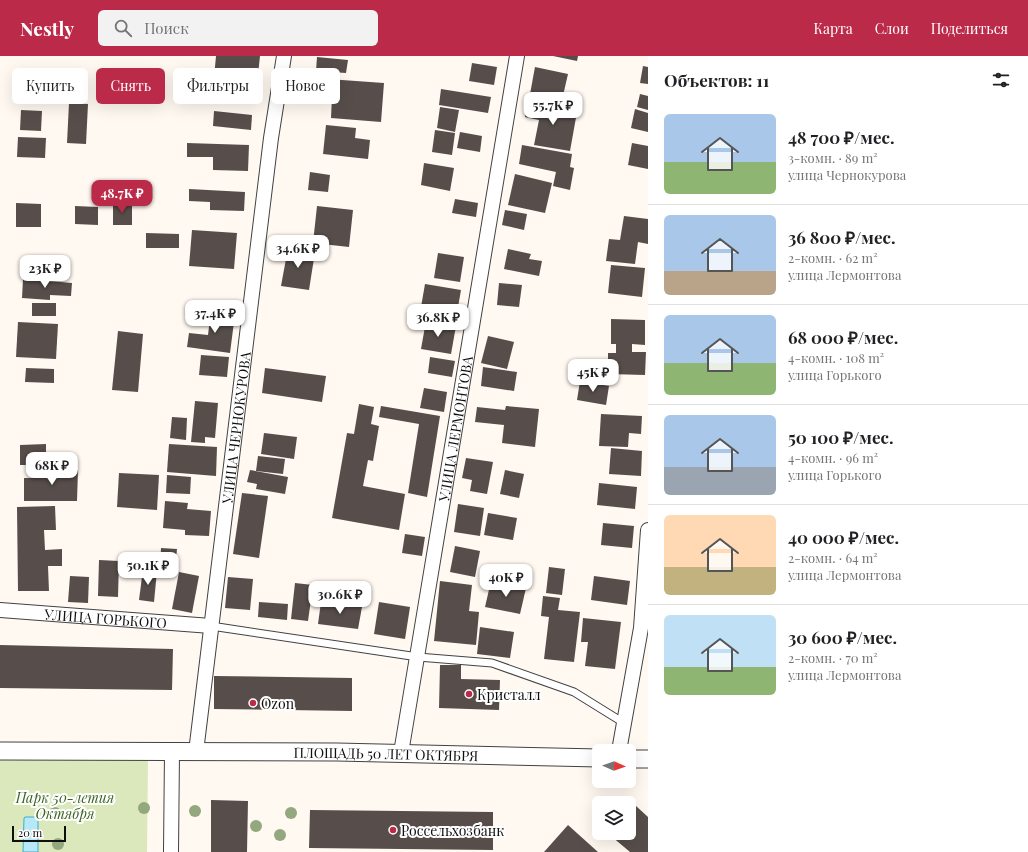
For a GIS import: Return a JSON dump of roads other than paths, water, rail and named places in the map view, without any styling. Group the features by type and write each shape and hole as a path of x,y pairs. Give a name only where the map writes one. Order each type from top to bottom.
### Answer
{"street":[{"name":"УЛИЦА ЧЕРНОКУРОВА","path":"196,752 271,138 284,56"},
{"name":"УЛИЦА ЛЕРМОНТОВА","path":"401,753 517,56"},
{"path":"620,744 641,628 648,530"},
{"name":"УЛИЦА ГОРЬКОГО","path":"0,610 211,626"},
{"name":"ПЛОЩАДЬ 50 ЛЕТ ОКТЯБРЯ","path":"0,751 337,752 592,758"},
{"path":"172,752 172,852"},
{"path":"636,759 648,760"}],"lane":[{"path":"211,626 418,658 492,663 574,692 624,724"}],"water":[{"path":"25,817 38,818 38,852 23,852"}],"place":[{"name":"Кристалл","path":"469,694"},
{"name":"Ozon","path":"253,703"},
{"name":"Россельхозбанк","path":"393,830"}],"park label":[{"name":"Парк 50-летия Октября","path":"65,806"}]}
